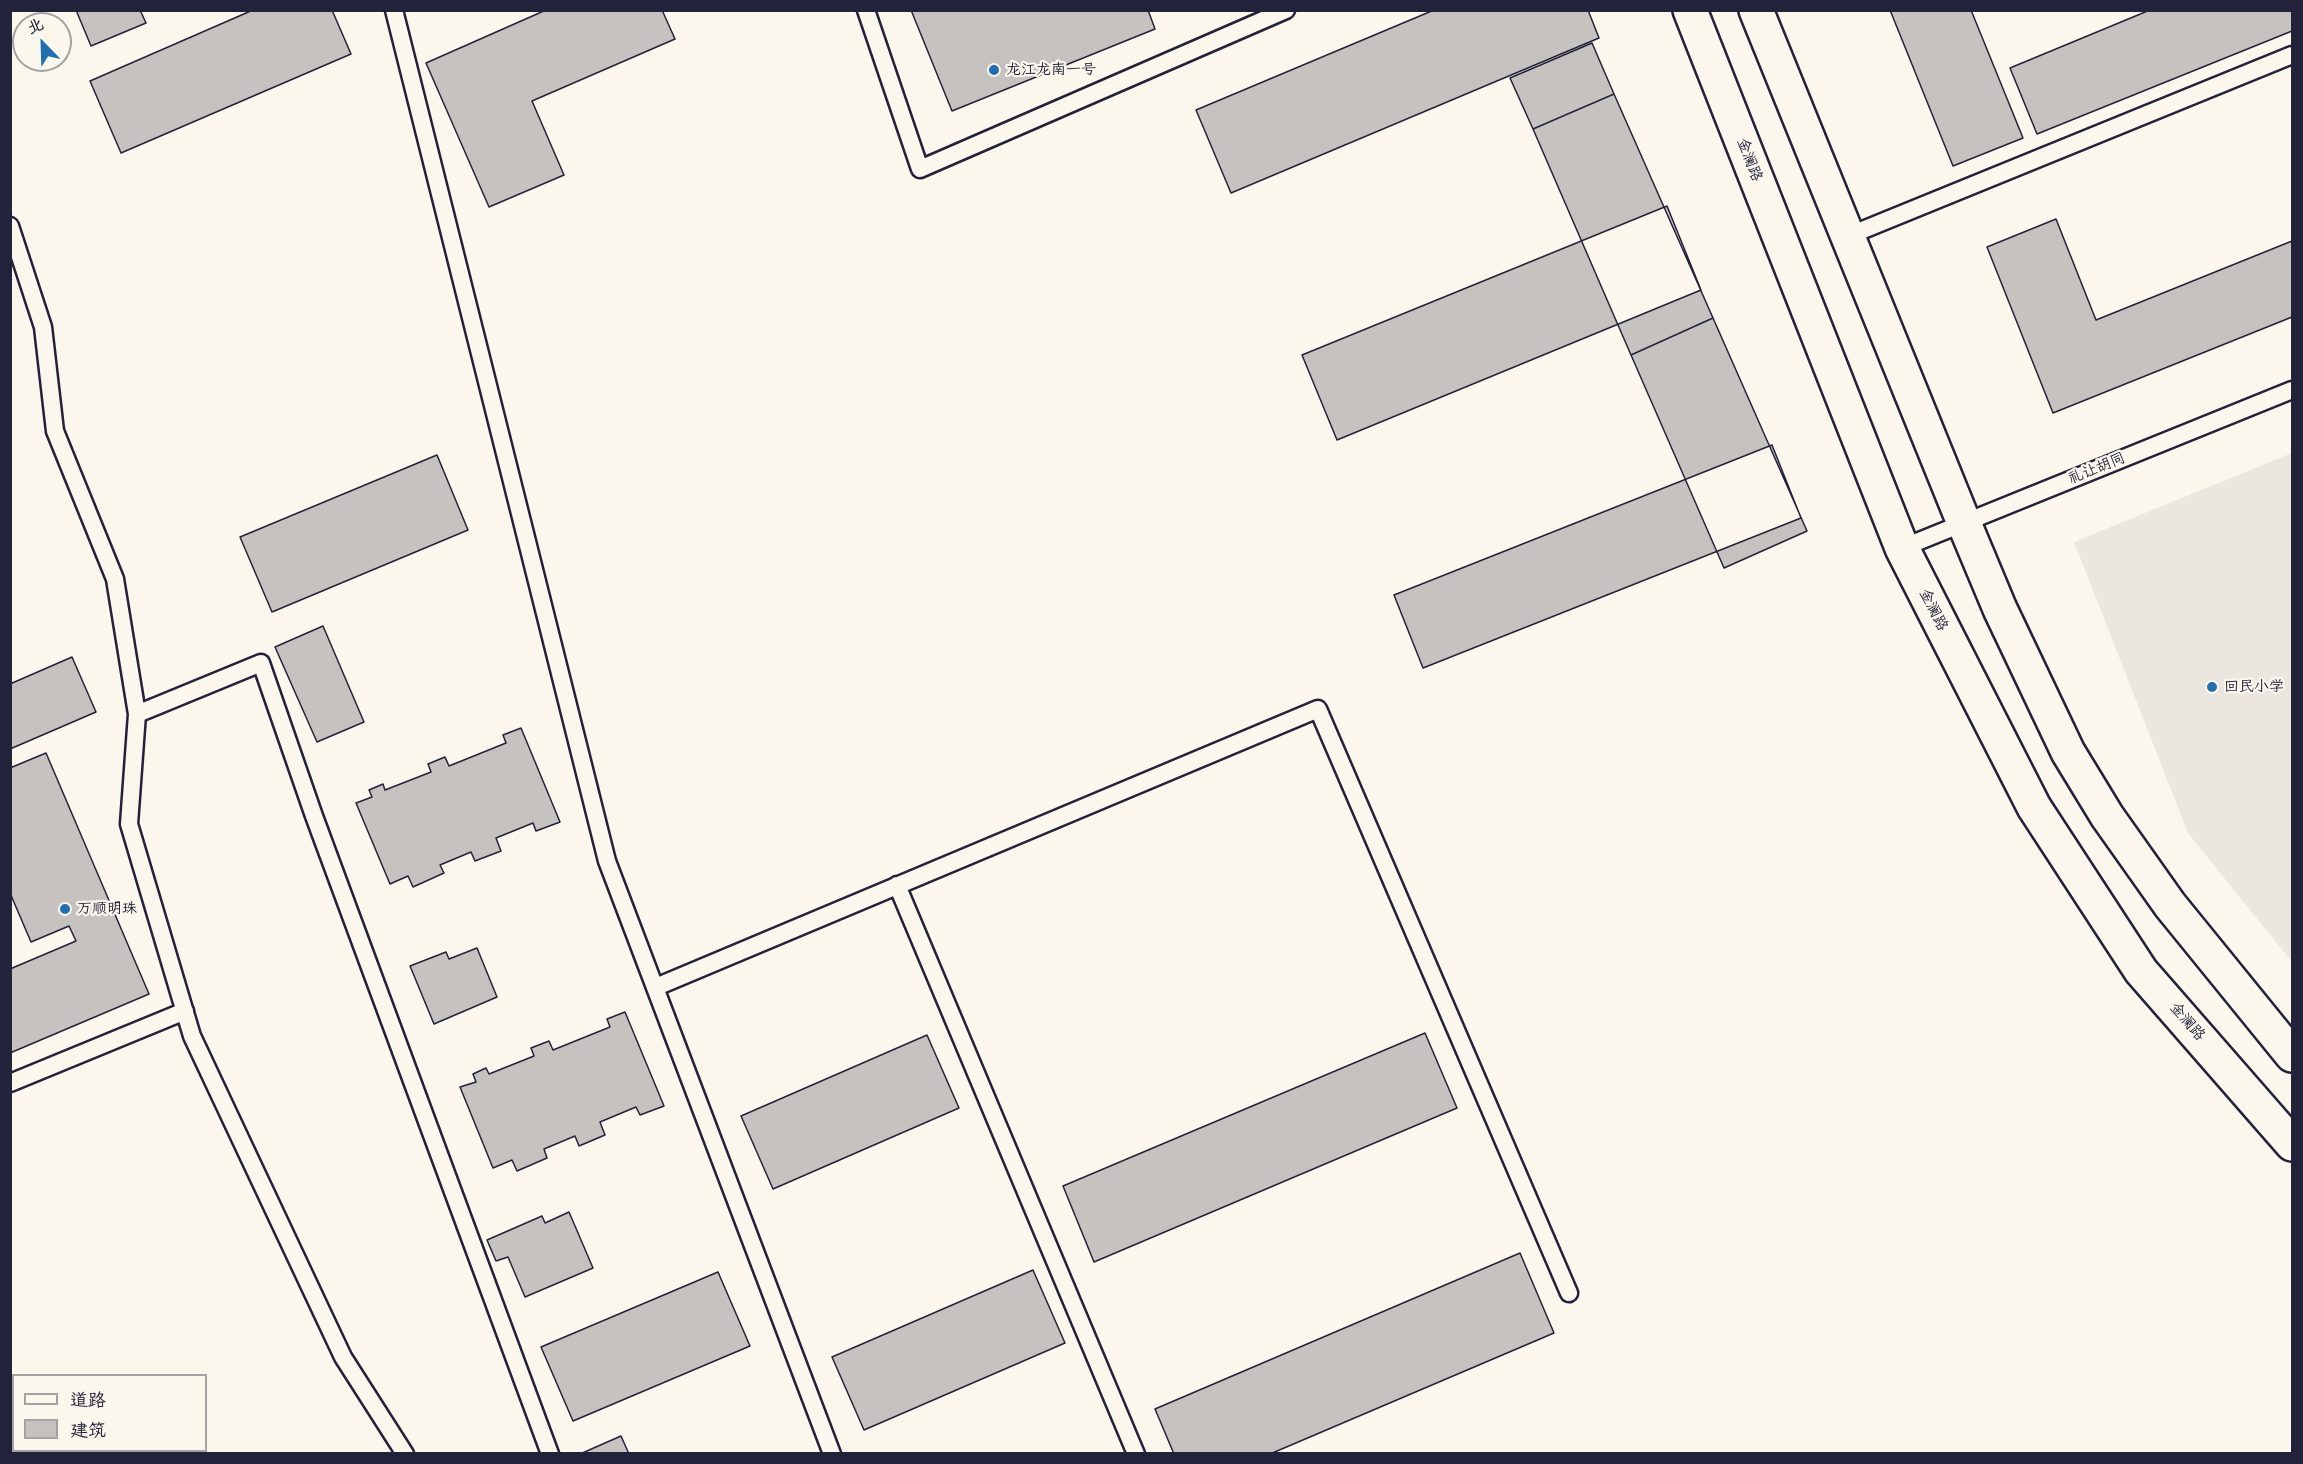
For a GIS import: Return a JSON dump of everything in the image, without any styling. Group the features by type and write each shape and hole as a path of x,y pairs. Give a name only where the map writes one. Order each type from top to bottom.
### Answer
{"street":[{"name":"金澜路","path":"1690,10 1902,548 2034,807 2141,971 2292,1144"},
{"path":"1756,10 2000,609 2068,752 2107,816 2170,905 2292,1055"}],"lane":[{"path":"394,10 607,861 832,1454"},
{"path":"866,10 920,169 1286,10"},
{"path":"1848,236 2292,55"},
{"path":"10,226 43,327 56,431 116,579 138,714 129,824 185,1011 197,1047 343,1357 405,1454"},
{"name":"礼让胡同","path":"1902,548 2292,390"},
{"path":"138,714 261,663 330,860 550,1454"},
{"path":"656,987 1318,709 1569,1293"},
{"path":"897,885 1137,1454"},
{"path":"10,1083 185,1011"}],"shaded area":[{"name":"回民小学","path":"2292,453 2292,962 2188,833 2074,542"}],"building":[{"path":"76,10 140,10 146,23 91,46"},
{"path":"253,10 332,10 351,54 121,153 90,81"},
{"path":"546,10 662,10 675,39 532,101 564,175 489,207 426,63"},
{"name":"龙江龙南一号","path":"911,10 1148,10 1155,29 952,111"},
{"path":"1434,10 1588,10 1599,38 1231,193 1196,110"},
{"path":"1890,10 1971,10 2023,138 1953,166"},
{"path":"2150,10 2292,10 2292,31 2037,134 2010,68"},
{"path":"1592,43 1614,94 1533,129 1510,78"},
{"path":"1614,94 1713,318 1631,355 1533,129"},
{"path":"1667,206 1701,290 1337,440 1302,355"},
{"path":"2056,219 2096,320 2292,241 2292,317 2053,413 1987,247"},
{"path":"1713,318 1807,531 1724,568 1631,355"},
{"path":"1772,445 1801,518 1423,668 1394,595"},
{"path":"437,455 468,530 272,612 240,537"},
{"path":"323,626 364,722 317,742 275,647"},
{"path":"72,657 96,712 10,749 10,684"},
{"path":"521,728 560,822 536,831 533,823 496,838 501,851 475,861 471,852 440,865 444,873 413,887 408,876 390,884 356,803 372,797 369,790 383,784 385,790 431,772 428,764 445,757 449,766 506,743 503,735"},
{"name":"万顺明珠","path":"46,753 149,994 10,1053 10,969 76,941 69,926 31,942 10,893 10,768"},
{"path":"477,948 497,997 434,1024 410,966 446,952 449,959"},
{"path":"625,1012 664,1106 640,1115 636,1107 600,1122 605,1135 579,1146 575,1136 544,1149 547,1158 517,1171 512,1160 493,1168 460,1087 476,1082 473,1074 486,1068 489,1074 534,1056 531,1048 549,1041 553,1050 610,1027 607,1019"},
{"path":"1425,1033 1457,1108 1094,1262 1063,1186"},
{"path":"927,1035 959,1108 773,1189 741,1116"},
{"path":"569,1212 593,1268 525,1297 508,1257 496,1261 487,1240 542,1216 545,1223"},
{"path":"1520,1253 1554,1333 1270,1454 1174,1454 1155,1409"},
{"path":"1033,1270 1065,1343 864,1430 832,1357"},
{"path":"718,1272 750,1346 573,1421 541,1347"},
{"path":"621,1436 629,1454 580,1454"}],"place":[{"name":"龙江龙南一号","path":"994,70"},
{"name":"回民小学","path":"2212,687"},
{"name":"万顺明珠","path":"65,909"}]}
